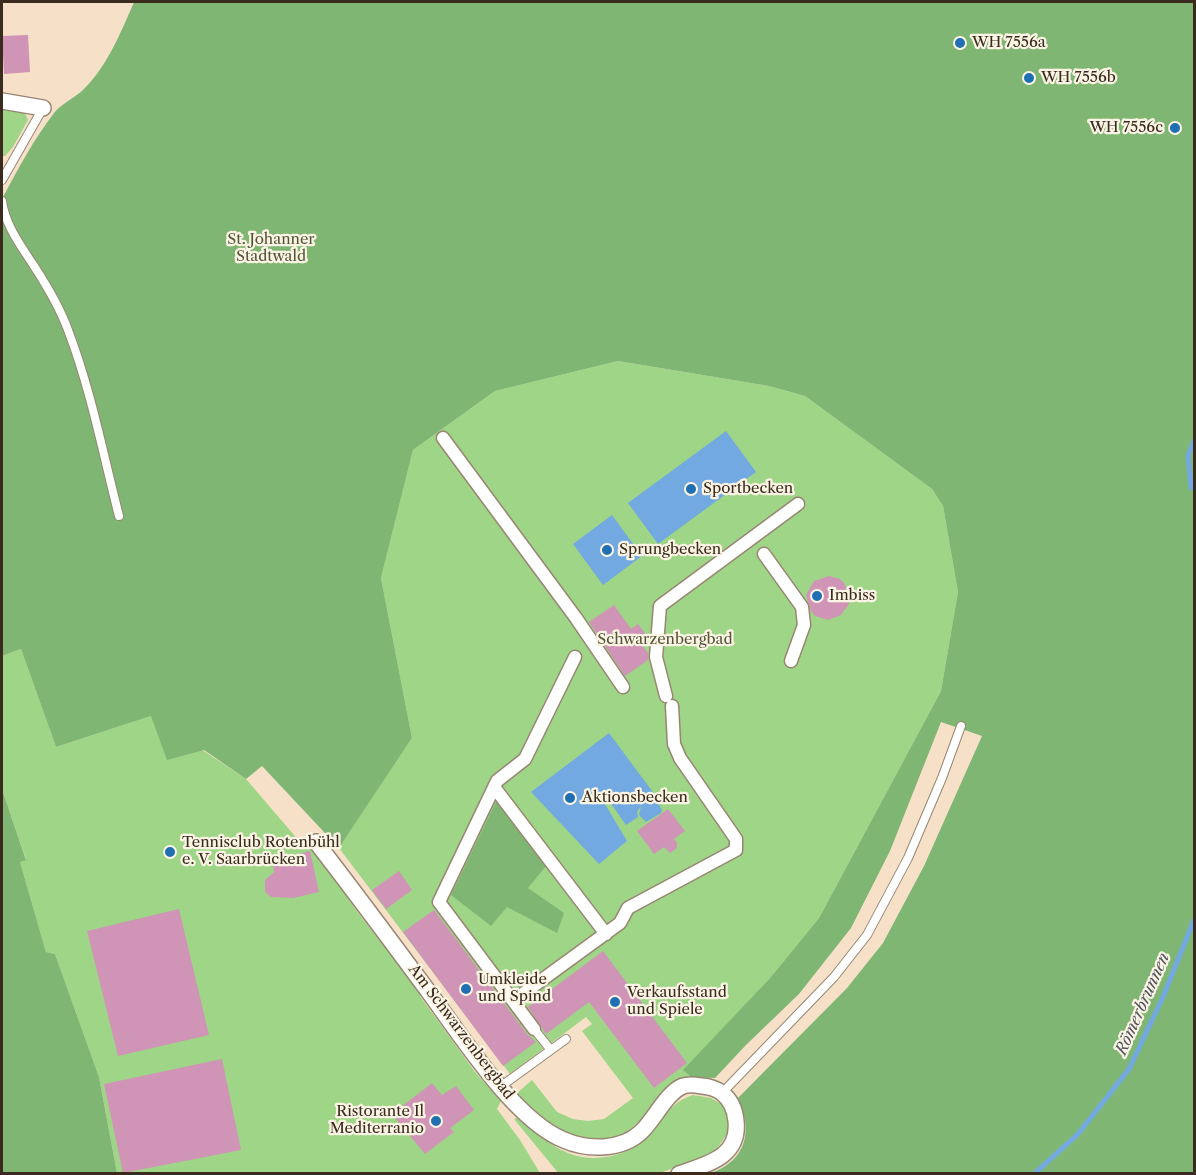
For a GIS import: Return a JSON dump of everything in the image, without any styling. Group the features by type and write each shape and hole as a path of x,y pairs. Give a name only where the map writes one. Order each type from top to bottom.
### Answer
{"street":[{"path":"2,101 43,108"},
{"path":"443,438 576,618 623,687"},
{"path":"513,1001 620,923 628,908 736,850 736,839 674,744 669,701 656,657 660,606 798,504"},
{"path":"764,554 802,607 804,625 790,661"},
{"path":"534,1029 439,902 497,781 525,759 575,657"},
{"path":"494,787 606,934"},
{"name":"Am Schwarzenbergbad","path":"316,842 500,1087 525,1114 555,1135 578,1145 597,1148 627,1142 640,1133 676,1090 684,1086 708,1086 722,1092"},
{"path":"680,1173 715,1162 728,1151 735,1139 735,1114 722,1092"}],"lane":[{"path":"2,180 43,108"},
{"path":"2,201 13,232 44,281 68,329 88,394 119,516"},
{"path":"722,1092 834,977 867,935 908,858 961,726"},
{"path":"534,1029 550,1049"},
{"path":"500,1087 566,1039"}],"green space":[{"name":"St. Johanner Stadtwald","path":"134,2 1194,2 1194,1173 711,1173 733,1160 744,1143 745,1122 738,1098 847,988 883,943 924,866 982,736 941,722 890,851 851,928 799,994 715,1078 691,1077 683,1070 770,978 819,918 941,691 958,592 943,506 932,489 805,396 769,386 618,361 495,391 413,450 381,578 412,738 339,848 262,766 246,779 204,750 167,760 151,716 56,747 21,649 2,656 2,194 3,197 20,165 54,113 83,90 99,71 113,49"},
{"path":"2,110 25,113 28,120 13,147 5,156 2,156"},
{"name":"Schwarzenbergbad","path":"618,361 769,386 805,396 932,489 943,506 958,592 941,691 819,918 770,978 684,1070 691,1077 669,1088 639,1121 623,1134 607,1141 590,1141 558,1128 517,1093 532,1080 557,1112 573,1119 588,1121 604,1119 633,1098 582,1031 592,1024 586,1017 510,1074 339,848 412,738 381,578 413,450 495,391"},
{"name":"Tennisclub Rotenbühl e. V. Saarbrücken","path":"21,649 56,747 151,716 246,779 300,842 307,839 356,910 422,995 420,996 475,1072 501,1101 497,1109 520,1140 540,1173 117,1173 99,1077 55,954 46,952 20,862 26,859 2,789 2,656"},
{"path":"2,789 26,860 20,862 46,952 55,954 99,1077 117,1173 2,1173"},
{"path":"497,800 546,866 528,888 564,913 557,933 507,907 491,926 451,895"},
{"path":"693,1095 711,1098 724,1106 729,1122 727,1134 714,1153 660,1173 559,1174 514,1119 519,1117 561,1150 578,1156 600,1158 622,1153 641,1142 673,1106"}],"water":[{"name":"Sportbecken","path":"726,431 756,472 658,544 628,503"},
{"name":"Sprungbecken","path":"612,515 642,556 603,585 573,544"},
{"name":"Aktionsbecken","path":"609,733 655,795 647,802 657,801 662,810 646,822 639,815 641,806 637,812 638,817 626,825 607,798 609,794 602,799 627,841 599,864 531,792"}],"building":[{"path":"28,35 30,72 4,74 2,36"},
{"path":"829,576 840,579 850,596 849,604 841,615 828,620 815,616 806,595 814,581"},
{"path":"614,605 631,629 638,624 647,636 639,641 648,653 648,660 625,676 589,622"},
{"path":"668,809 685,831 674,839 677,848 670,853 664,847 654,854 637,831"},
{"path":"310,851 319,892 293,898 271,897 265,892 265,880 274,872 273,864"},
{"path":"399,871 412,890 386,909 372,890"},
{"path":"179,909 209,1035 118,1056 87,931"},
{"name":"Umkleide und Spind","path":"434,910 527,1034 536,1042 503,1066 403,932"},
{"name":"Verkaufsstand und Spiele","path":"603,951 687,1063 654,1088 589,1002 546,1034 528,1007"},
{"path":"222,1059 241,1150 123,1173 104,1084"},
{"path":"432,1083 442,1095 456,1086 474,1110 450,1128 454,1132 425,1154 392,1114"}],"waterway":[{"path":"1191,488 1188,456 1194,441"},
{"name":"Römerbrunnen","path":"1034,1174 1078,1134 1129,1069 1163,997 1194,920"}],"place":[{"name":"WH 7556a","path":"960,43"},
{"name":"WH 7556b","path":"1029,78"},
{"name":"WH 7556c","path":"1175,128"},
{"name":"Sportbecken","path":"691,489"},
{"name":"Sprungbecken","path":"607,550"},
{"name":"Imbiss","path":"817,596"},
{"name":"Aktionsbecken","path":"570,798"},
{"name":"Tennisclub Rotenbühl e. V. Saarbrücken","path":"170,852"},
{"name":"Umkleide und Spind","path":"466,989"},
{"name":"Verkaufsstand und Spiele","path":"615,1002"},
{"name":"Ristorante Il Mediterranio","path":"436,1121"}]}
